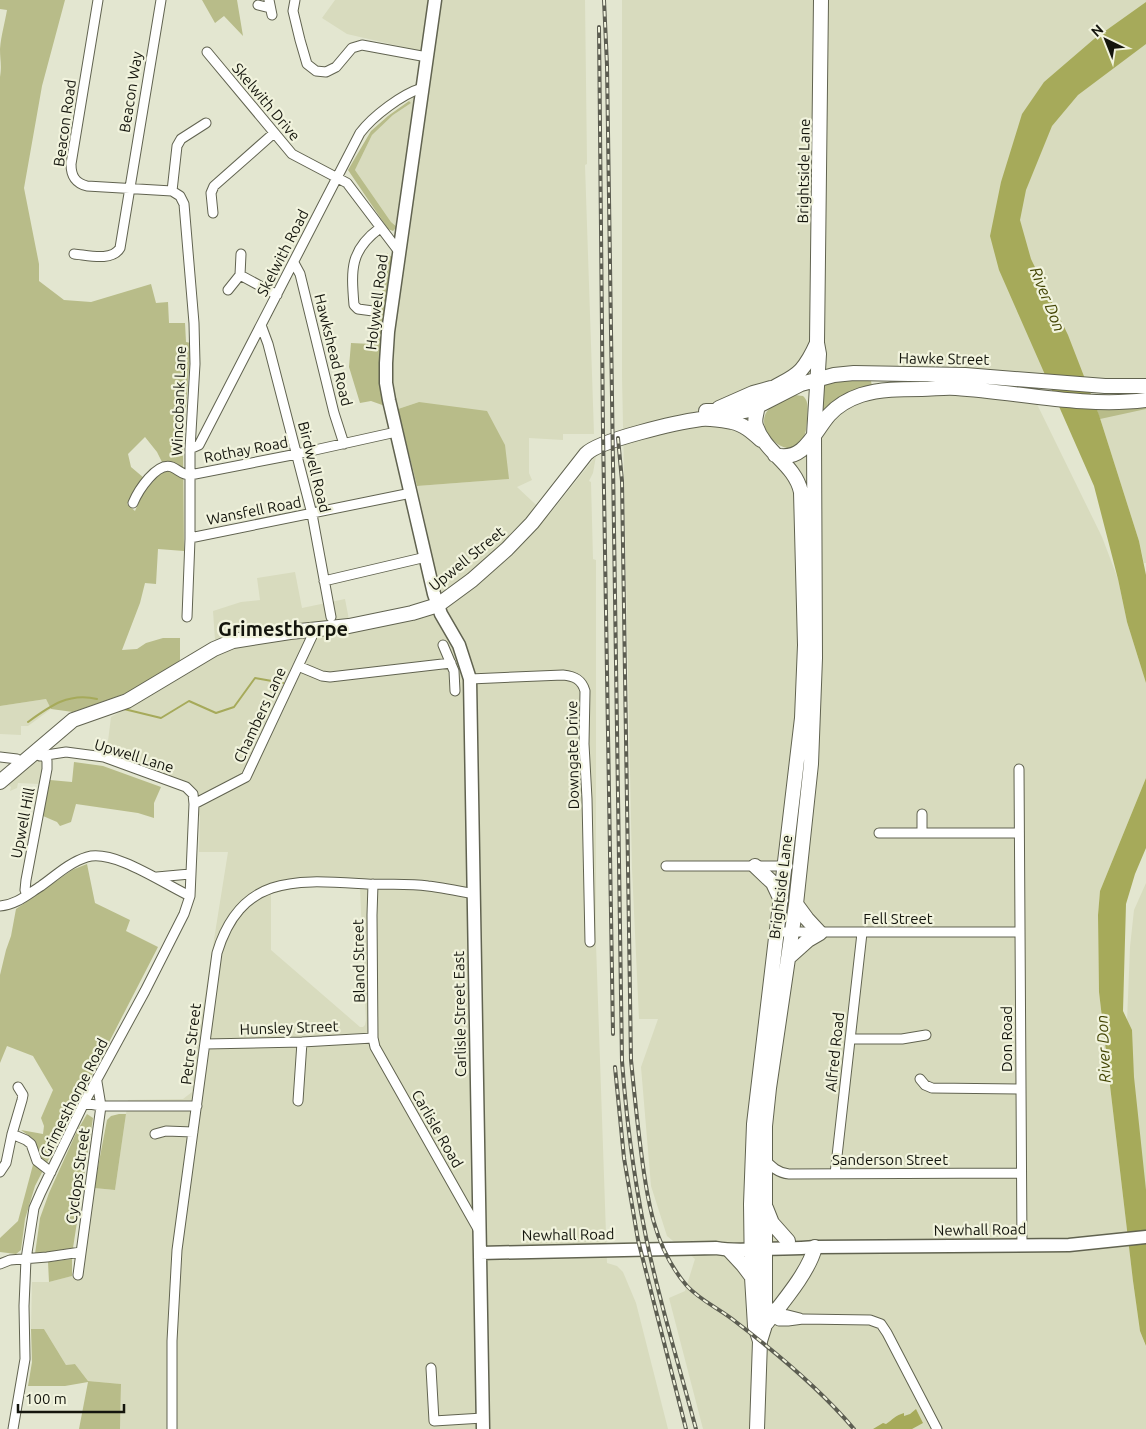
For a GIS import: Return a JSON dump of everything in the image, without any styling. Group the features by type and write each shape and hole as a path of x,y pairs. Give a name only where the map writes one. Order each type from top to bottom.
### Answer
{"main road":[{"name":"Holywell Road","path":"435,0 388,332 386,383 438,605"},
{"name":"Brightside Lane","path":"816,402 819,354 817,343 822,0"},
{"name":"Brightside Lane","path":"758,406 765,394 779,390 801,370 817,343"},
{"name":"Hawke Street","path":"779,390 818,379 854,373 958,374 1106,386 1146,386"},
{"name":"Hawke Street","path":"814,436 829,415 841,404 876,391 953,388 1103,402 1146,400"},
{"path":"706,410 726,406 753,393 779,390 801,393 816,402 814,436 799,452 782,456 775,454 764,442 755,423 758,406"},
{"name":"Upwell Street","path":"656,428 681,417 706,410 745,411 758,406"},
{"name":"Upwell Street","path":"0,782 22,763 39,754 50,738 73,720 80,716 127,702 214,649 233,641 269,634 350,626 422,611 438,605 508,549 590,450 596,447 656,428 694,420 714,419 740,424 764,442"},
{"name":"Brightside Lane","path":"766,1311 752,1277 764,1203 764,1159 768,1088 801,867 810,764 814,699 816,588 814,436"},
{"name":"Brightside Lane","path":"757,1429 760,1341 766,1311 751,1204 754,1124 802,718 805,645 801,492 793,473 775,454"},
{"name":"Carlisle Street East","path":"438,605 459,645 470,679 483,1424"},
{"path":"755,866 773,883 781,901"},
{"path":"789,957 808,940 820,933 796,904"},
{"path":"764,1203 772,1223 788,1240"},
{"name":"Newhall Road","path":"480,1252 723,1250 732,1244 795,1250 815,1247 1069,1245 1146,1237"},
{"name":"Newhall Road","path":"758,1246 788,1240 798,1241 815,1247"},
{"path":"766,1311 804,1272 811,1261 815,1247"},
{"path":"723,1250 752,1277"},
{"name":"Brightside Lane","path":"760,1341 755,1326 766,1311"}],"street":[{"name":"Beacon Road","path":"98,0 71,170 72,175 80,184 103,188 172,191"},
{"name":"Beacon Way","path":"74,254 110,256 118,252 120,248 161,0"},
{"path":"295,0 294,11 302,48 307,64 316,71 326,72 336,67 352,48 362,45 427,57"},
{"path":"258,6 271,8"},
{"name":"Skelwith Drive","path":"206,52 292,154 347,183 400,253"},
{"name":"Skelwith Road","path":"190,449 199,445 336,178 365,127 400,99 422,88"},
{"path":"172,191 177,146 181,139 206,123"},
{"path":"213,213 211,193 214,186 274,133"},
{"name":"Wincobank Lane","path":"172,191 180,196 184,204 196,364 190,449 190,538 187,618"},
{"path":"373,311 358,309 354,305 354,261 363,241 380,228"},
{"path":"228,290 240,275 241,254"},
{"name":"Hawkshead Road","path":"294,263 300,274 334,413 344,444"},
{"path":"240,275 277,295"},
{"name":"Birdwell Road","path":"261,325 268,344 312,514 331,617"},
{"name":"Rothay Road","path":"190,475 396,432"},
{"path":"133,503 142,485 161,468 166,466 172,467 184,475 190,475"},
{"name":"Wansfell Road","path":"190,538 411,493"},
{"path":"324,581 426,557"},
{"name":"Chambers Lane","path":"194,804 246,777 315,630"},
{"path":"443,645 456,681 455,691"},
{"name":"Chambers Lane","path":"298,666 322,676 330,677 451,664"},
{"name":"Downgate Drive","path":"470,679 563,675 572,676 584,686 590,942"},
{"path":"50,738 58,748 66,752"},
{"name":"Upwell Lane","path":"39,754 66,752 113,760 186,787 192,792"},
{"name":"Upwell Hill","path":"27,895 25,890 26,880 47,769 47,761 39,754"},
{"path":"0,757 17,760 22,763"},
{"name":"Don Road","path":"1019,769 1022,1246"},
{"name":"Grimesthorpe Road","path":"13,1429 25,1359 24,1306 26,1259 34,1208 84,1103 97,1082 184,914 190,896 194,804 192,792"},
{"path":"922,814 922,833"},
{"path":"879,833 1019,832"},
{"path":"0,906 12,904 72,863 89,856 99,855 157,877 168,886 190,896"},
{"path":"666,866 801,867"},
{"path":"157,877 190,874"},
{"name":"Petre Street","path":"172,1429 172,1341 177,1250 217,953 228,924 242,906 254,896 279,885 294,882 317,881 427,885 474,894"},
{"name":"Bland Street","path":"373,884 373,1038"},
{"name":"Fell Street","path":"776,932 1020,932"},
{"name":"Alfred Road","path":"835,1174 862,933"},
{"path":"851,1039 902,1039 926,1035"},
{"name":"Hunsley Street","path":"205,1044 373,1038"},
{"name":"Carlisle Road","path":"373,1038 379,1054 480,1232"},
{"path":"298,1101 302,1042"},
{"path":"920,1079 925,1085 932,1088 1021,1089"},
{"name":"Cyclops Street","path":"78,1275 101,1106 97,1082"},
{"path":"0,1172 6,1163 22,1100 23,1095 18,1087"},
{"path":"84,1103 101,1106 197,1106"},
{"path":"155,1134 166,1131 193,1132"},
{"path":"12,1134 31,1144 38,1161 51,1172"},
{"name":"Sanderson Street","path":"764,1159 775,1170 789,1174 1021,1173"},
{"path":"0,1264 10,1260 82,1252"},
{"path":"766,1311 803,1319 870,1320 881,1324 888,1333 937,1429"},
{"path":"431,1368 434,1425 483,1424"}],"shaded area":[{"path":"0,0 65,0 42,86 24,188 39,264 39,281 64,300 91,302 151,284 156,303 168,302 169,323 185,323 186,342 191,343 183,444 184,551 158,549 156,584 145,583 140,603 122,650 137,649 146,643 163,638 180,638 180,660 150,684 73,712 51,709 46,699 0,706 0,49 7,10 0,9","holes":["145,437 157,452 163,464 160,474 143,493 135,511 127,504 144,478 131,467 128,454"]},
{"path":"202,0 237,0 243,36 224,16 215,23"},
{"path":"335,0 585,0 587,164 585,165 594,434 563,434 563,440 529,438 529,473 532,480 517,487 548,516 596,456 593,473 589,481 591,482 593,559 596,560 596,944 607,1263 617,1266 623,1272 636,1303 668,1429 120,1429 121,1384 88,1381 75,1364 66,1365 44,1329 31,1329 32,1282 49,1282 79,1274 94,1188 115,1190 128,1100 183,1099 192,1092 196,1052 228,852 199,852 200,817 185,781 106,757 111,717 191,672 187,656 215,640 213,611 241,602 260,600 257,578 295,572 302,608 345,599 350,625 442,600 417,486 509,479 419,402 398,409 389,385 391,332 407,234 391,222 355,170 372,135 393,115 411,103 409,101 418,94 425,52 347,34 322,18","holes":["316,886 360,889 366,1020 363,1027 360,1027 271,950 271,894 295,888"]},
{"path":"622,0 1146,0 1146,378 1023,378 843,374 758,406 700,412 681,417 733,422 782,456 821,425 868,393 1033,396 1102,537 1118,579 1127,622 1146,683 1146,778 1100,891 1098,915 1099,992 1133,1281 1140,1331 1146,1347 1146,1429 703,1429 669,1298 685,1291 695,1259 667,1236 651,1186 641,1067 658,1019 639,1019 632,869 622,377"},
{"path":"409,101 411,103 393,115 372,135 355,170 391,222 397,227 393,231 388,229 348,170 371,131"},
{"path":"387,253 394,259 385,406 371,401 360,403 349,367 351,343 372,344 384,277 387,276"},
{"path":"855,379 871,381 872,386 820,417 822,384"},
{"path":"795,395 803,396 807,401 807,421 804,438 797,446 788,448 779,445 771,438 766,429 764,419 768,410 777,403"},
{"path":"1146,401 1146,563 1144,563 1139,541 1099,415"},
{"path":"419,402 487,411 505,445 509,479 417,486 398,409"},
{"path":"1146,404 1146,409 1100,419 1095,405"},
{"path":"46,699 51,709 28,726 21,726 21,735 0,734 0,706"},
{"path":"35,759 42,759 45,769 41,772 39,784 18,783 17,788 10,791 11,787 7,784"},
{"path":"74,762 103,766 161,787 154,803 154,818 138,813 76,804 71,822 60,826 57,822 43,816 50,780 72,782"},
{"path":"87,864 95,903 130,920 126,931 158,947 35,1186 25,1219 21,1250 16,1254 0,1252 0,1238 18,1221 34,1161 36,1141 21,1130 43,1134 44,1126 41,1118 53,1090 33,1056 7,1046 0,1063 0,975 11,936 16,909 72,870"},
{"path":"1146,883 1146,1201 1126,1047 1130,947 1134,910"},
{"path":"87,1114 93,1118 73,1248 35,1254 40,1218 49,1193 77,1131"},
{"path":"126,1114 115,1190 94,1188 107,1120 111,1116"},
{"path":"72,1259 72,1276 49,1282 48,1262"},
{"path":"31,1329 44,1329 66,1365 75,1364 88,1381 121,1384 120,1429 79,1429 88,1382 65,1386 28,1386 32,1362"}],"water":[{"name":"River Don","path":"1146,2 1146,44 1078,95 1052,126 1026,190 1020,220 1031,259 1068,335 1099,415 1139,541 1146,575 1146,683 1127,622 1094,486 999,270 990,236 1001,182 1022,114 1044,82 1094,39"},
{"path":"1146,778 1146,848 1135,874 1126,904 1123,1011 1132,1030 1134,1077 1146,1190 1146,1346 1140,1331 1133,1281 1099,992 1098,915 1100,891"},
{"path":"916,1409 923,1423 912,1429 873,1429 883,1423 886,1424 896,1416 904,1413 904,1416 910,1414"}],"waterway":[{"path":"124,709 161,718 189,701 216,713 234,707 255,678 283,683"},
{"path":"28,722 60,702 78,697 97,699"}],"railway":[{"path":"604,0 607,65 622,1061 633,1161 641,1211 661,1303 696,1429"},
{"path":"599,27 603,431 613,1034"},
{"path":"618,438 622,481 631,1060 649,1205 667,1256 687,1286 783,1359 813,1386 854,1429"},
{"path":"615,1067 624,1158 638,1240 686,1429"}],"district":[{"name":"Grimesthorpe","path":"283,629"}]}
